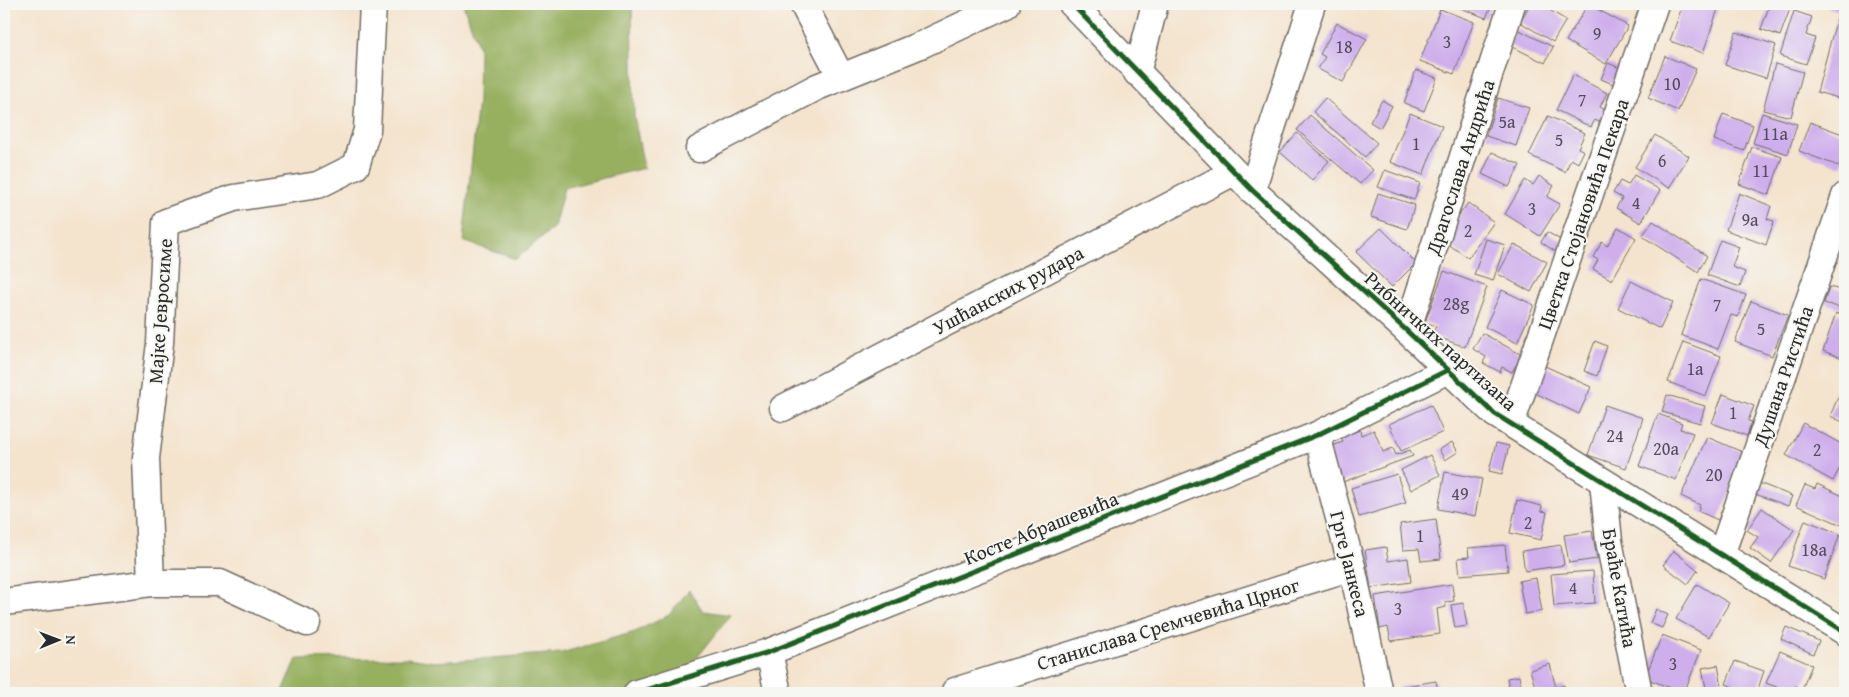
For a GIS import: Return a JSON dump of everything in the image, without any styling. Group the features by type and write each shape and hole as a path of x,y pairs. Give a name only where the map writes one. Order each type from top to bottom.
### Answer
{"street":[{"name":"Мајке Јевросиме","path":"151,583 146,458 160,343 166,222 234,198 318,185 356,166 367,130 373,4"},
{"path":"803,4 841,77"},
{"path":"698,149 817,87 923,44 1007,4"},
{"name":"Рибничких партизана","path":"1072,4 1243,181 1407,331 1484,405 1603,482 1845,632"},
{"path":"1137,73 1155,4"},
{"path":"1243,181 1312,4"},
{"name":"Драгослава Андрића","path":"1407,331 1512,4"},
{"name":"Цветка Стојановића Пекара","path":"1511,424 1655,4"},
{"name":"Ушћанских рудара","path":"783,408 1243,181"},
{"name":"Душана Ристића","path":"1721,555 1845,196"},
{"name":"Косте Абрашевића","path":"637,693 769,652 1317,435 1448,370"},
{"name":"Грге Јанкеса","path":"1317,435 1352,567 1379,693"},
{"name":"Браће Катића","path":"1603,482 1609,541 1639,693"},
{"name":"Станислава Сремчевића Црног","path":"955,691 1352,567"},
{"path":"4,602 151,583 220,584 307,623"},
{"path":"769,652 778,693"}],"green space":[{"path":"463,4 632,4 634,116 644,168 564,188 554,227 516,259 463,241 478,101 479,48"},
{"path":"689,590 703,611 731,615 669,693 282,693 297,659 407,658 435,662 561,653 635,632 669,615"}],"building":[{"path":"1451,4 1492,4 1486,18"},
{"path":"1530,4 1539,4 1566,20 1553,42 1520,22"},
{"path":"1588,4 1628,26 1606,64 1566,41"},
{"path":"1683,4 1712,4 1719,6 1703,53 1670,41"},
{"path":"1770,4 1791,6 1780,36 1761,29"},
{"path":"1818,4 1844,4 1842,12"},
{"path":"1440,9 1474,22 1454,74 1420,61"},
{"path":"1794,11 1812,17 1806,35 1815,38 1806,64 1780,56"},
{"path":"1838,14 1845,16 1845,100 1817,92"},
{"path":"1337,23 1367,39 1343,82 1318,69 1325,57 1320,54"},
{"path":"1517,29 1553,47 1545,63 1509,45"},
{"path":"1736,32 1776,45 1766,78 1725,65"},
{"path":"1665,56 1696,69 1678,111 1648,98"},
{"path":"1608,63 1620,68 1613,84 1601,79"},
{"path":"1775,64 1803,72 1791,117 1763,110"},
{"path":"1416,70 1437,78 1424,111 1404,103"},
{"path":"1573,75 1607,93 1600,107 1607,111 1601,123 1595,120 1591,127 1556,110"},
{"path":"1325,98 1377,143 1365,157 1313,112"},
{"path":"1498,98 1529,108 1516,146 1486,136"},
{"path":"1382,100 1392,106 1380,128 1370,122"},
{"path":"1410,113 1442,126 1423,175 1390,162"},
{"path":"1762,113 1797,124 1788,154 1753,143"},
{"path":"1723,114 1753,125 1744,151 1714,140"},
{"path":"1310,115 1373,170 1360,184 1297,130"},
{"path":"1548,116 1585,133 1578,148 1584,151 1578,163 1571,159 1565,172 1529,155"},
{"path":"1810,122 1845,135 1845,154 1841,167 1799,151"},
{"path":"1297,133 1329,161 1312,180 1280,152"},
{"path":"1655,135 1689,156 1669,188 1635,167"},
{"path":"1752,147 1782,157 1769,195 1739,184"},
{"path":"1492,152 1520,165 1509,187 1482,174"},
{"path":"1385,170 1420,183 1414,200 1378,187"},
{"path":"1634,175 1660,190 1641,223 1616,208 1622,198 1613,193 1620,181 1628,185"},
{"path":"1539,176 1554,186 1547,197 1560,204 1540,236 1505,214 1525,180 1533,185"},
{"path":"1378,193 1415,205 1407,229 1371,217"},
{"path":"1739,193 1771,206 1767,219 1774,221 1766,245 1726,230"},
{"path":"1468,203 1494,222 1468,258 1441,239"},
{"path":"1653,221 1707,256 1698,272 1642,236"},
{"path":"1618,227 1636,238 1612,280 1593,269 1598,260 1593,257 1602,242 1607,246"},
{"path":"1381,228 1416,263 1392,287 1356,252"},
{"path":"1547,232 1566,243 1559,254 1541,242"},
{"path":"1486,239 1505,245 1493,281 1474,275"},
{"path":"1720,240 1739,247 1732,267 1745,272 1740,287 1707,275"},
{"path":"1514,244 1547,262 1531,292 1498,274"},
{"path":"1444,271 1487,287 1465,347 1432,335 1436,326 1425,322"},
{"path":"1701,279 1746,295 1738,317 1731,315 1718,349 1681,335"},
{"path":"1631,281 1673,302 1660,329 1618,308"},
{"path":"1829,287 1845,291 1845,309 1824,303"},
{"path":"1502,290 1534,305 1517,343 1485,327"},
{"path":"1751,301 1788,315 1772,356 1735,342"},
{"path":"1836,313 1845,316 1845,359 1823,351"},
{"path":"1482,333 1522,355 1512,372 1502,367 1500,372 1483,363 1486,357 1473,349"},
{"path":"1595,341 1607,346 1597,376 1584,371"},
{"path":"1683,342 1721,356 1706,396 1668,382"},
{"path":"1545,366 1591,387 1579,414 1533,392"},
{"path":"1845,381 1845,423 1830,416"},
{"path":"1723,394 1754,406 1748,421 1752,422 1747,436 1712,423"},
{"path":"1667,395 1705,406 1700,423 1662,412"},
{"path":"1431,405 1443,432 1401,451 1389,424"},
{"path":"1605,405 1643,418 1626,468 1588,455"},
{"path":"1658,414 1682,423 1680,429 1693,433 1676,480 1639,466"},
{"path":"1803,423 1845,446 1845,458 1833,481 1786,455"},
{"path":"1360,430 1361,435 1374,430 1383,452 1393,448 1396,455 1410,450 1413,456 1340,483 1327,448 1343,442 1341,437"},
{"path":"1707,437 1747,454 1718,520 1698,511 1700,505 1681,496"},
{"path":"1452,442 1458,452 1445,460 1439,450"},
{"path":"1496,443 1509,446 1502,474 1489,471"},
{"path":"1430,455 1440,475 1411,490 1401,470"},
{"path":"1445,472 1482,479 1475,516 1438,509"},
{"path":"1397,474 1406,503 1359,517 1351,488"},
{"path":"1759,483 1792,496 1788,506 1755,494"},
{"path":"1817,484 1845,497 1844,526 1796,505 1805,485 1815,489"},
{"path":"1517,500 1542,506 1541,511 1547,512 1541,540 1510,533"},
{"path":"1762,508 1794,530 1771,563 1750,548 1758,537 1747,530"},
{"path":"1436,519 1441,559 1421,561 1419,549 1403,550 1400,524"},
{"path":"1805,520 1840,534 1824,579 1788,566"},
{"path":"1592,531 1597,559 1569,563 1564,535"},
{"path":"1505,545 1508,571 1460,575 1458,558 1469,557 1468,548"},
{"path":"1561,545 1564,565 1525,571 1522,551"},
{"path":"1386,547 1388,561 1408,558 1411,582 1371,588 1365,550"},
{"path":"1674,551 1698,570 1688,584 1663,565"},
{"path":"1593,571 1595,603 1554,606 1551,574"},
{"path":"1536,578 1542,611 1525,614 1519,581"},
{"path":"1452,584 1454,601 1445,602 1446,607 1437,609 1440,634 1391,641 1388,627 1380,629 1375,596"},
{"path":"1697,584 1729,603 1709,637 1676,619"},
{"path":"1463,603 1467,626 1455,628 1451,605"},
{"path":"1656,609 1668,615 1662,628 1650,623"},
{"path":"1786,627 1819,641 1813,654 1781,639"},
{"path":"1662,635 1701,650 1684,693 1645,678"},
{"path":"1780,651 1812,665 1802,689 1795,686 1792,693 1766,683"},
{"path":"1735,661 1764,671 1758,689 1764,691 1763,693 1733,693 1735,688 1726,684"},
{"path":"1550,664 1556,688 1564,685 1566,693 1537,693 1530,670"},
{"path":"1718,665 1723,693 1707,693 1702,668"},
{"path":"1519,676 1522,693 1510,693 1507,678"},
{"path":"1436,681 1438,693 1400,693 1399,687"}],"cycle path":[{"path":"1072,4 1252,190 1495,414 1845,632"},
{"path":"637,693 769,652 1317,435 1448,370"}]}
